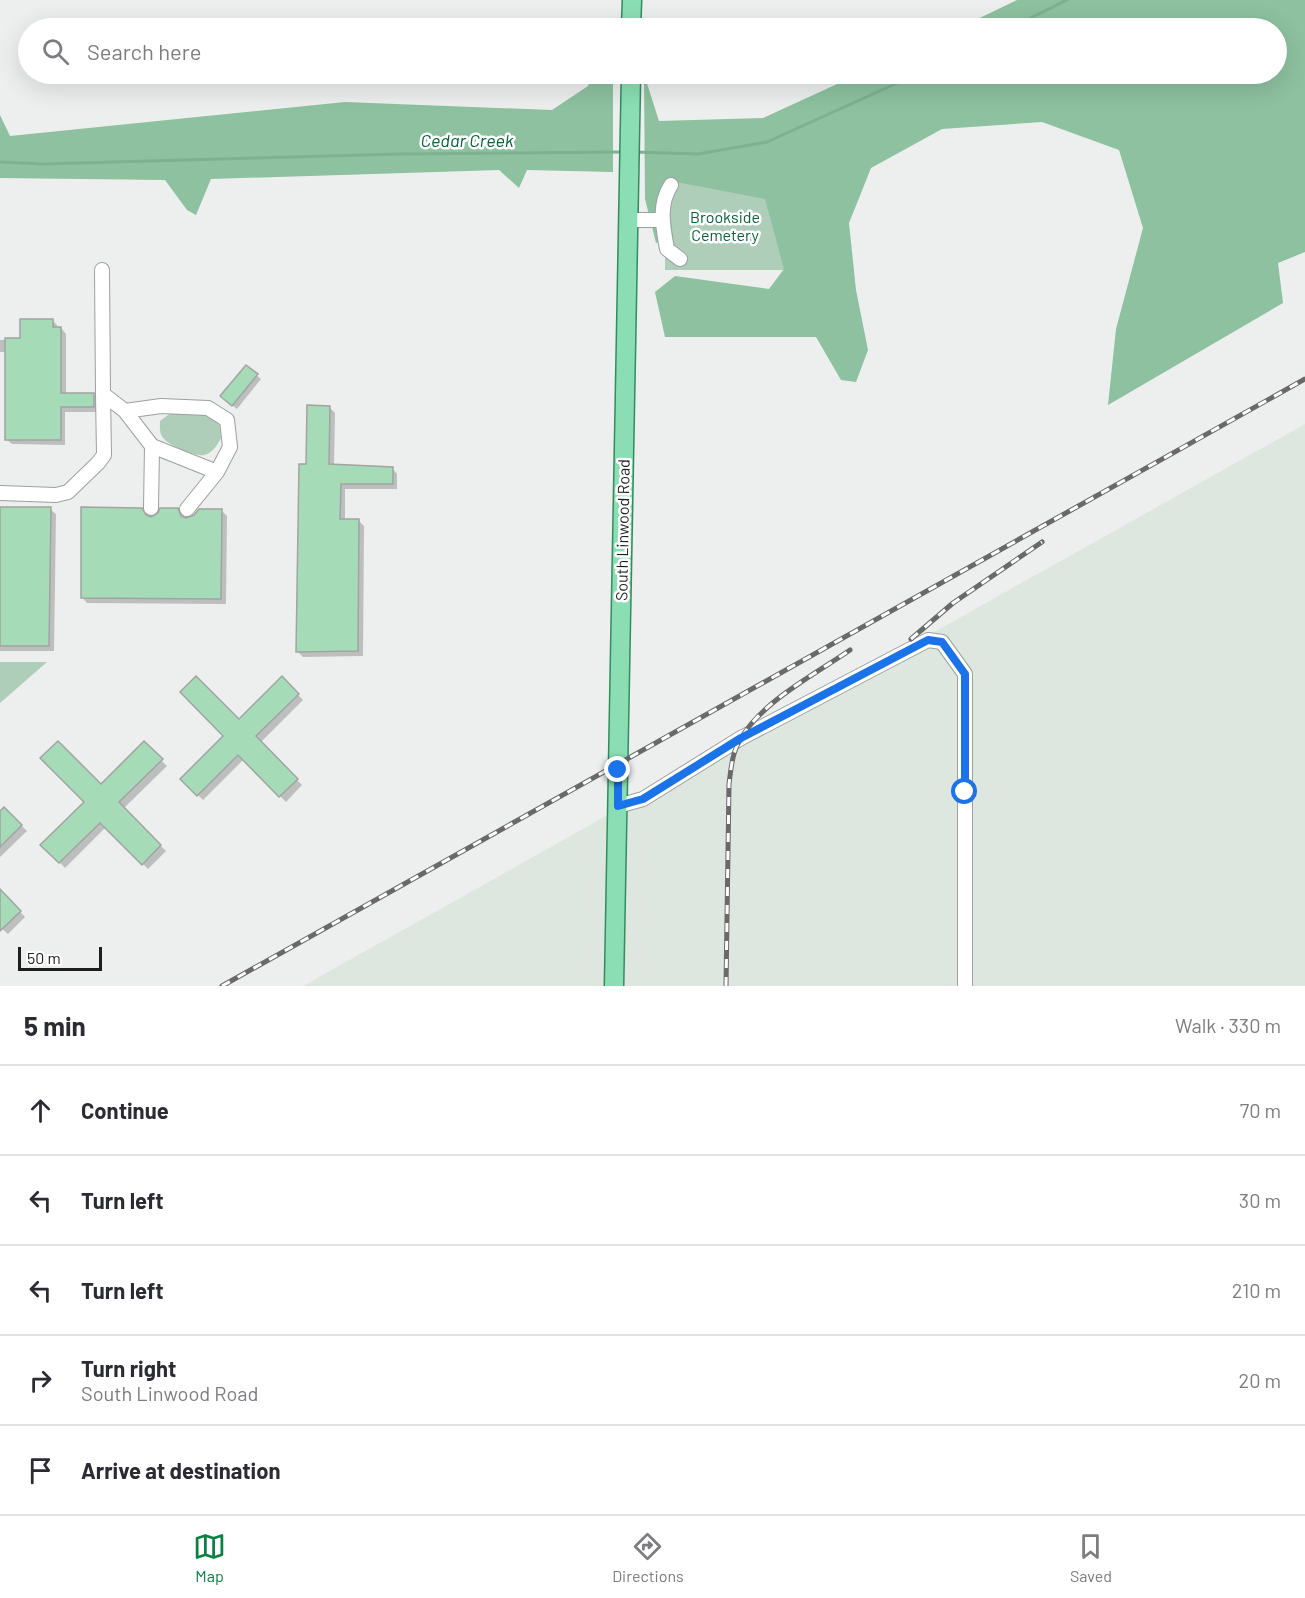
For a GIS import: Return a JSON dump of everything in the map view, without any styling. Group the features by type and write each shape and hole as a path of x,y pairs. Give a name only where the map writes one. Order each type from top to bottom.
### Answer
{"main road":[{"path":"631,18 632,0"},
{"name":"South Linwood Road","path":"612,985 618,806 631,84"}],"lane":[{"path":"670,185 664,195 662,220 667,249 680,259"},
{"path":"628,220 662,220"},
{"path":"0,493 56,495 68,492 98,464 104,455 102,270"},
{"path":"103,394 124,411 152,446 217,472"},
{"path":"124,411 161,406 208,408 227,420 230,447 217,472 187,508"},
{"path":"151,508 152,446"},
{"path":"618,806 643,799 741,738 928,640 942,642 965,674 965,986"}],"shaded area":[{"path":"1305,424 1305,986 303,986"}],"green space":[{"path":"1017,0 1305,0 1305,252 1278,263 1283,303 1108,405 1116,329 1143,228 1119,150 1042,122 942,129 871,168 849,223 856,290 868,350 856,382 841,380 816,337 665,337 655,292 675,276 769,289 784,269 765,199 666,180 673,237 656,243 645,199 644,84 647,84 659,121 763,118 837,84 1287,84 1287,18 980,18"},
{"path":"589,84 613,84 613,172 527,170 519,188 499,170 211,179 196,215 187,210 165,180 0,178 0,115 10,136 345,102 552,110"},
{"name":"Brookside Cemetery","path":"665,180 784,180 784,270 665,270"},
{"path":"172,412 205,412 219,421 221,438 210,452 204,455 183,450 161,435 160,421"},
{"path":"0,662 47,662 0,703"}],"building":[{"path":"20,319 53,319 53,327 61,327 61,393 94,393 94,407 61,407 61,440 5,440 5,338 20,338"},
{"path":"246,365 258,374 232,406 220,396"},
{"path":"307,405 330,406 329,464 393,467 393,484 341,484 340,519 359,519 358,651 296,652 299,464 306,464"},
{"path":"0,507 51,507 49,646 0,646"},
{"path":"81,507 142,508 146,515 151,517 158,513 160,508 178,508 181,516 186,518 194,515 199,509 222,509 221,599 81,598"},
{"path":"196,676 239,719 282,676 299,694 256,736 298,779 279,797 238,755 197,796 180,779 223,736 180,692"},
{"path":"58,741 101,784 144,741 163,759 119,802 161,845 142,865 100,823 59,863 40,845 84,802 40,758"},
{"path":"4,807 22,825 0,847 0,811"},
{"path":"0,889 21,911 0,931"}],"waterway":[{"name":"Cedar Creek","path":"1030,18 1067,0"},
{"name":"Cedar Creek","path":"635,152 698,154 767,142 895,84"},
{"name":"Cedar Creek","path":"0,162 44,164 401,154 623,152"}],"railway":[{"path":"222,986 1305,379"},
{"path":"911,639 953,603 1042,542"},
{"path":"726,986 729,784 735,750 749,726 761,713 789,690 850,650"}],"route":[{"path":"618,770 618,806 643,799 741,738 928,640 942,642 965,674 965,792"}]}
